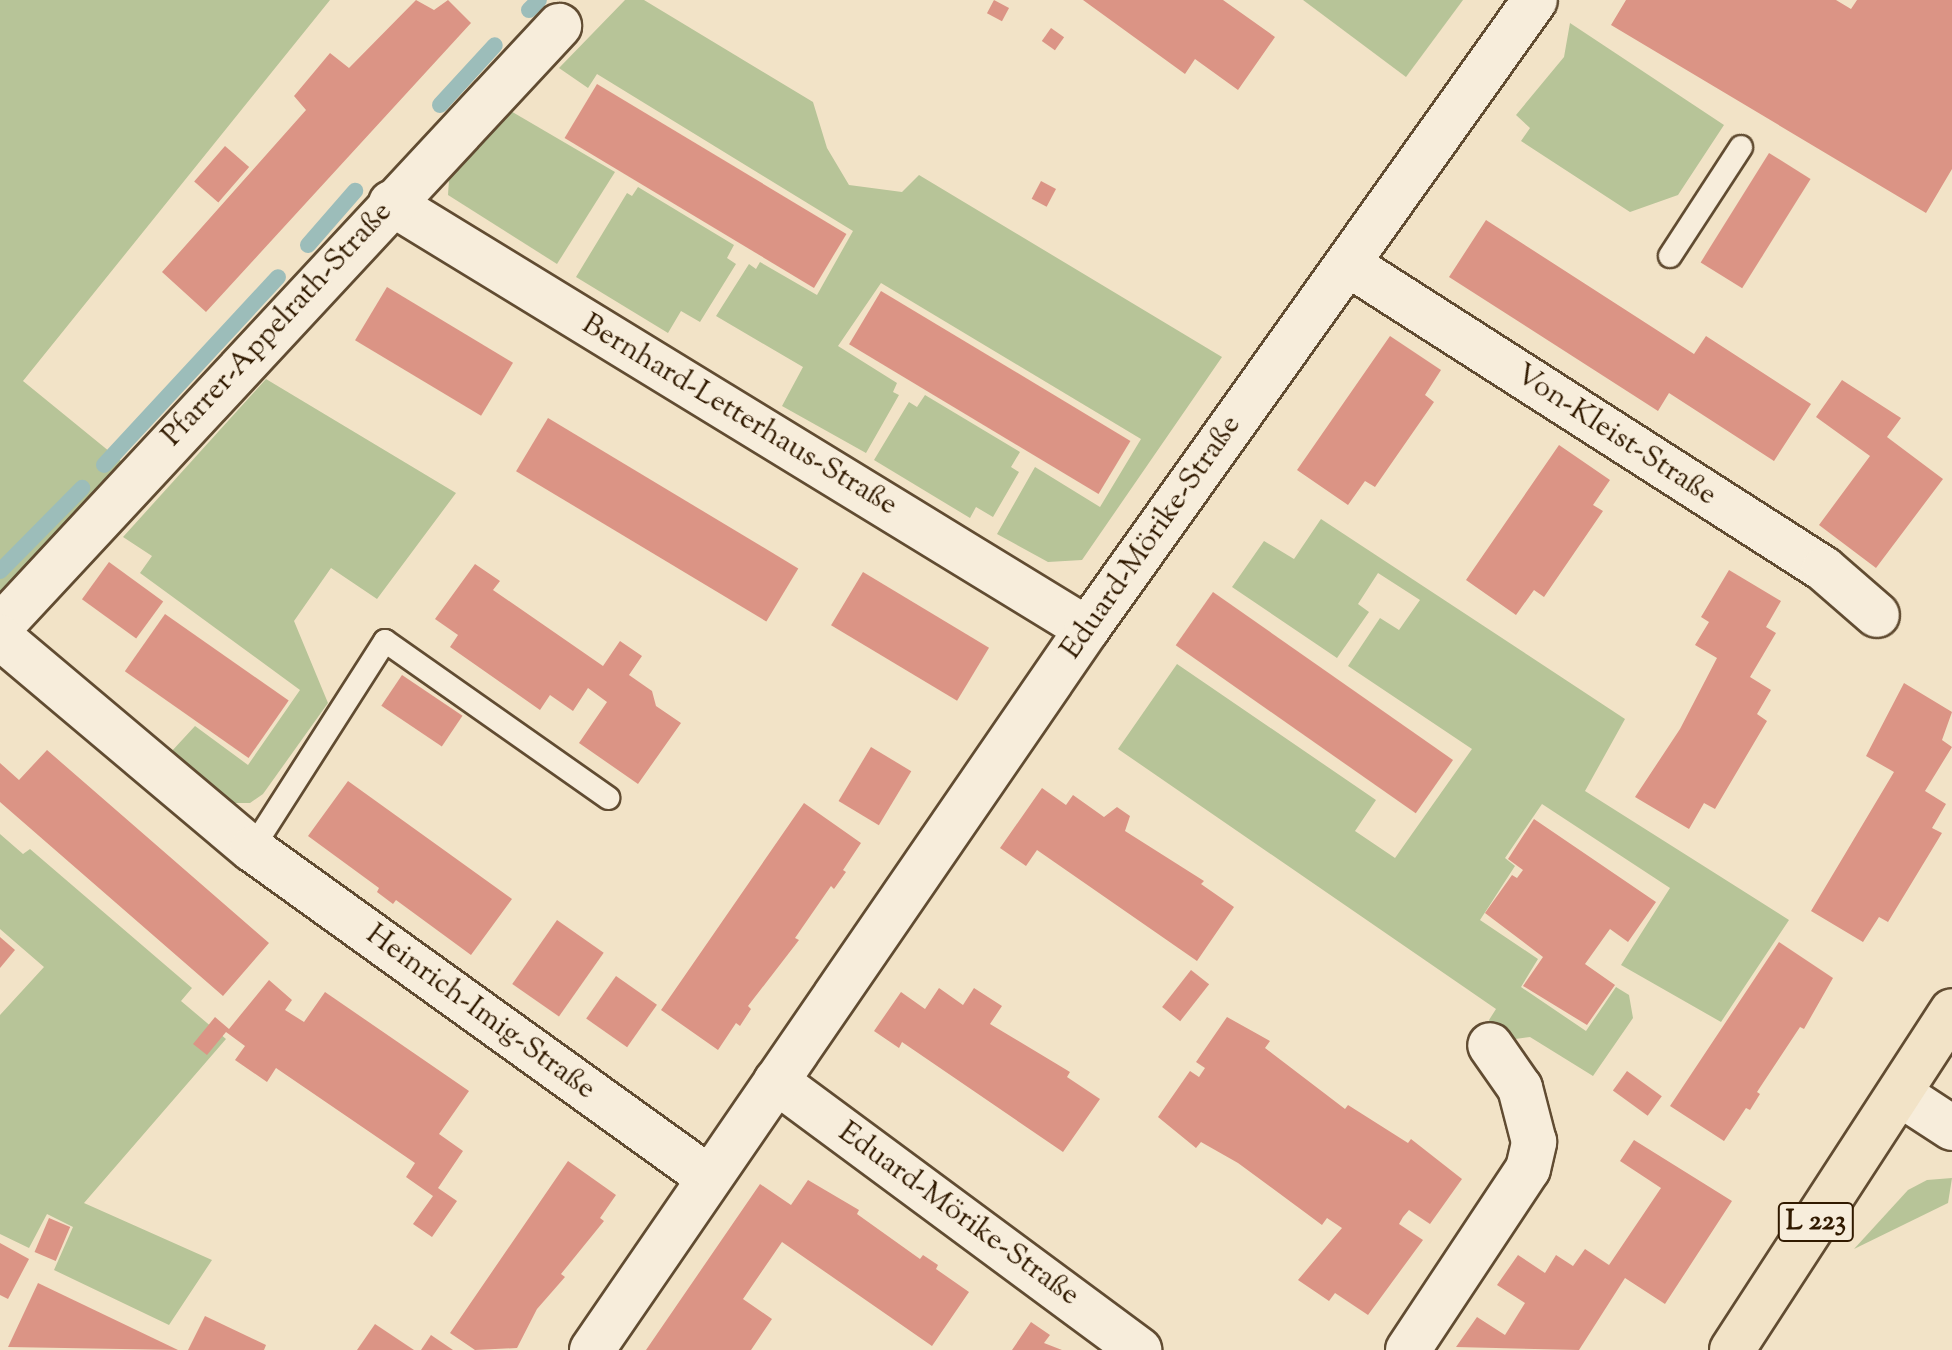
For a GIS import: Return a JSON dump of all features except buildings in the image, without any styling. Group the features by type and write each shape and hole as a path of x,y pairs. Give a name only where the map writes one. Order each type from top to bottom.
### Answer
{"main road":[{"name":"L 223","path":"1732,1350 1952,1011"}],"street":[{"name":"Eduard-Mörike-Straße","path":"592,1350 1087,629 1535,0"},
{"name":"Pfarrer-Appelrath-Straße","path":"0,627 391,203 559,26"},
{"name":"Bernhard-Letterhaus-Straße","path":"391,203 1087,629"},
{"name":"Von-Kleist-Straße","path":"1348,264 1824,569 1877,615"},
{"name":"Heinrich-Imig-Straße","path":"0,637 252,849 708,1177"},
{"path":"1408,1350 1528,1169 1534,1142 1520,1088 1490,1045"},
{"name":"Eduard-Mörike-Straße","path":"776,1081 1139,1350"},
{"path":"1900,1094 1952,1128"}],"lane":[{"path":"1670,256 1741,147"},
{"path":"252,849 385,641 608,798"}],"green space":[{"path":"0,0 330,0 23,381 126,465 0,601"},
{"path":"625,0 644,0 813,102 827,148 849,185 902,192 919,175 1222,357 1082,560 1048,562 997,534 1035,467 1100,507 1141,439 881,283 838,346 897,383 893,392 899,395 866,453 782,406 803,367 716,316 749,264 756,269 760,262 817,295 853,231 597,74 588,88 559,68"},
{"path":"1303,0 1463,0 1406,77"},
{"path":"1570,23 1724,125 1678,195 1630,212 1521,141 1530,128 1516,115 1564,57"},
{"path":"509,110 615,172 557,264 448,195 449,180"},
{"path":"638,187 734,245 727,258 736,264 700,322 681,311 668,333 576,277 627,193 632,196"},
{"path":"266,379 456,493 377,599 331,568 294,621 328,703 263,794 250,803 233,803 171,752 195,726 248,765 300,690 140,573 152,556 123,537"},
{"path":"925,395 1020,452 1011,467 1019,472 993,517 976,507 970,518 874,460 909,402 917,407"},
{"path":"1321,519 1625,719 1585,791 1789,920 1721,1022 1621,965 1670,888 1542,804 1505,858 1515,866 1480,920 1538,959 1521,987 1586,1031 1616,987 1629,995 1633,1018 1593,1076 1530,1037 1494,1042 1489,1020 1496,1009 1118,749 1177,664 1376,800 1355,831 1395,858 1472,749 1348,666 1380,618 1399,630 1420,600 1378,573 1358,604 1369,612 1337,658 1232,587 1264,541 1294,559"},
{"path":"0,834 23,854 30,849 192,988 181,1001 226,1039 84,1203 212,1260 169,1325 54,1270 73,1227 47,1214 29,1248 0,1234 0,1015 44,967 0,929"},
{"path":"1952,1178 1948,1203 1854,1249 1908,1190 1927,1180"}],"waterway":[{"path":"529,10 539,0"},
{"path":"440,105 495,45"},
{"path":"308,245 355,191"},
{"path":"104,465 278,277"},
{"path":"0,571 82,488"}]}
